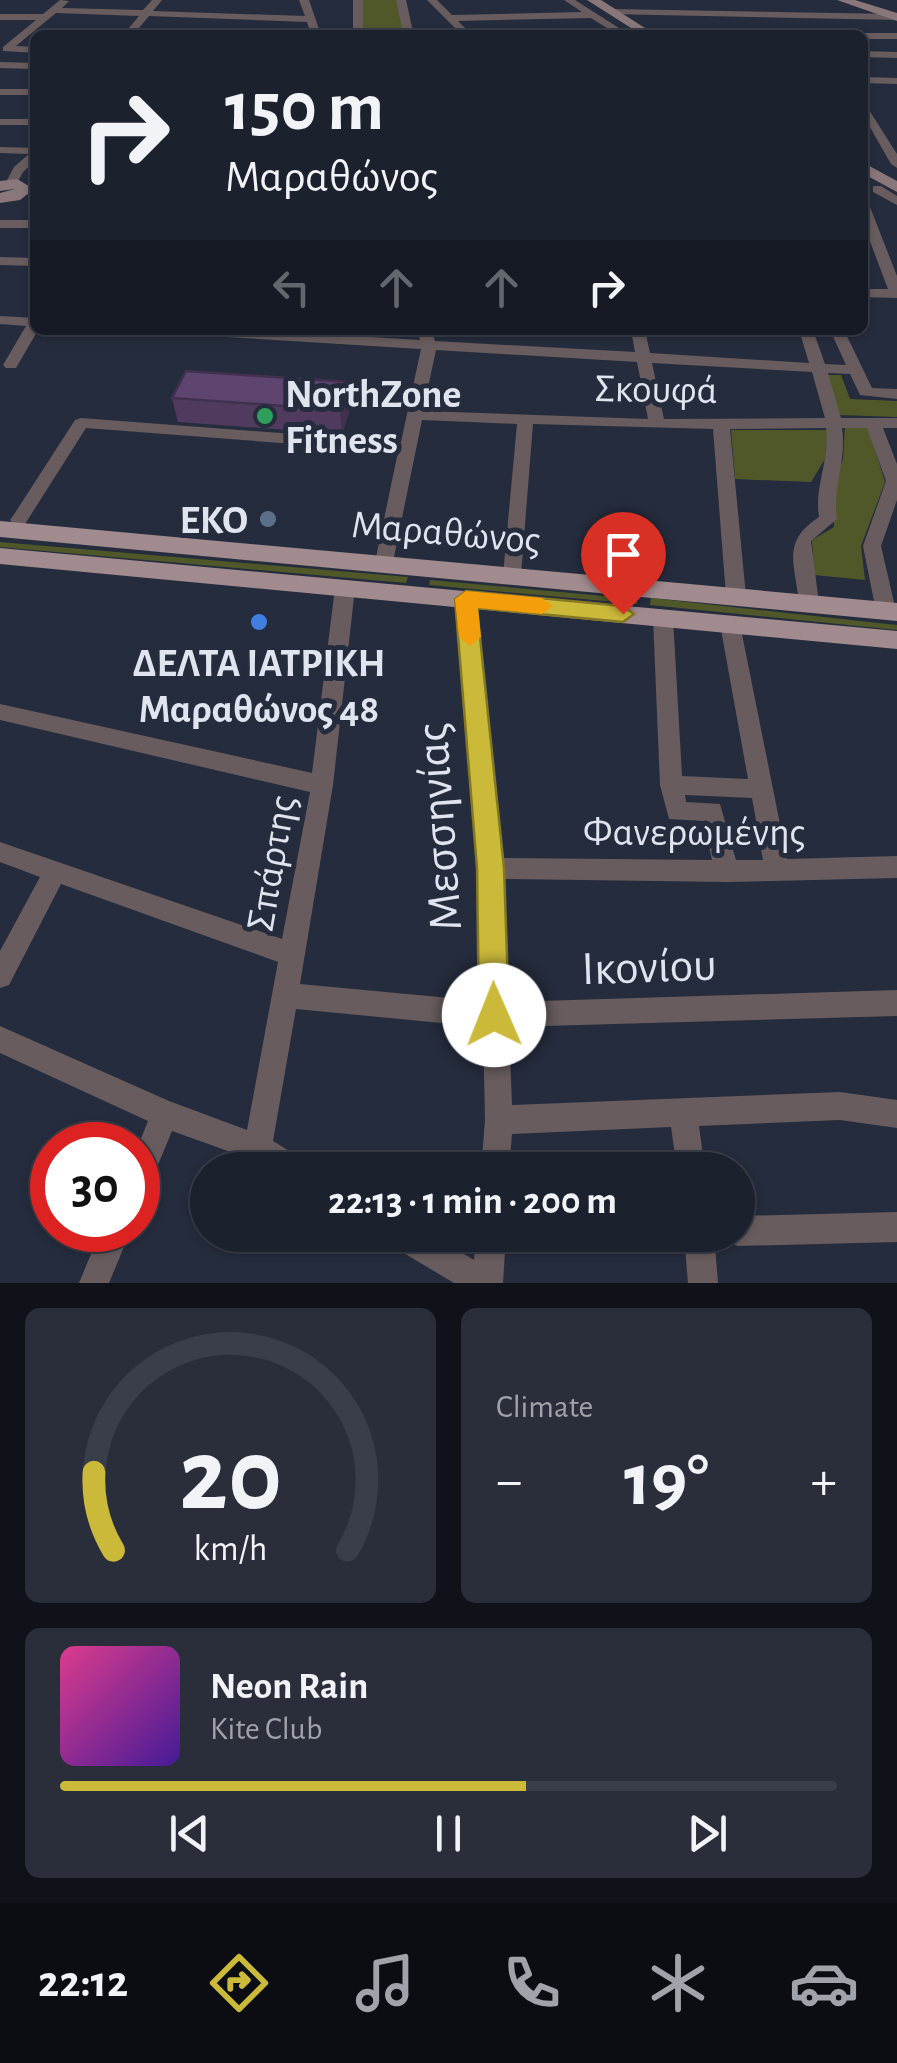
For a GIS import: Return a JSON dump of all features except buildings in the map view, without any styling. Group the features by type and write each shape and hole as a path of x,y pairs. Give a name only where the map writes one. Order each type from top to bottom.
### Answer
{"main road":[{"name":"Μαραθώνος","path":"6,522 892,611"},
{"name":"Μαραθώνος","path":"0,556 888,640"},
{"name":"Μαραθώνος","path":"0,570 257,580"}],"street":[{"path":"30,50 7,49 65,0"},
{"path":"132,30 157,0"},
{"path":"304,0 314,30"},
{"path":"358,0 358,30"},
{"path":"401,0 409,30"},
{"path":"432,0 461,30"},
{"path":"569,0 617,30"},
{"path":"593,0 641,30"},
{"path":"843,0 896,13"},
{"path":"613,12 896,13"},
{"path":"448,18 593,15"},
{"path":"0,17 144,16 252,23 310,19"},
{"path":"0,37 30,36"},
{"path":"868,36 897,36"},
{"path":"880,36 895,57"},
{"path":"868,55 895,57"},
{"path":"0,65 30,66"},
{"path":"868,80 897,81"},
{"path":"0,92 30,92"},
{"path":"868,113 897,164"},
{"path":"0,122 30,122"},
{"path":"0,150 30,153"},
{"path":"0,198 15,196 22,166 30,158"},
{"path":"868,170 897,188"},
{"path":"870,189 897,188"},
{"path":"870,189 897,201"},
{"path":"868,218 897,294 868,293"},
{"path":"0,224 30,224"},
{"path":"0,262 30,262"},
{"path":"0,320 30,323"},
{"path":"10,365 30,331"},
{"path":"351,335 426,337 497,349 856,370"},
{"path":"497,335 497,349"},
{"path":"639,335 657,424"},
{"path":"808,335 835,424 836,458 825,490 828,519 806,533 802,541 809,603"},
{"path":"839,335 866,392 897,394"},
{"path":"384,562 409,448 426,337"},
{"name":"Σκουφά","path":"414,415 657,424 897,423"},
{"path":"512,574 525,421"},
{"path":"6,522 81,423 409,448"},
{"path":"873,423 895,481 895,491 872,546 892,611"},
{"path":"722,424 736,596"},
{"name":"Σπάρτης","path":"258,1148 322,785 345,588"},
{"name":"Μεσσηνίας","path":"466,599 491,868 496,1152"},
{"path":"663,618 671,784 677,812 712,811"},
{"path":"730,624 777,870"},
{"path":"0,712 322,785"},
{"path":"671,784 760,789"},
{"path":"706,786 727,871"},
{"path":"0,852 293,956"},
{"name":"Φανερωμένης","path":"491,868 727,871 897,867"},
{"path":"0,976 56,872"},
{"name":"Ικονίου","path":"286,995 494,1015 897,1003"},
{"path":"0,1039 165,1114 265,1152"},
{"path":"498,1120 840,1106 897,1114"},
{"path":"684,1113 689,1152"},
{"path":"160,1126 165,1114"},
{"path":"755,1230 897,1226"},
{"path":"94,1283 107,1252"},
{"path":"431,1252 485,1283 489,1252"},
{"path":"700,1252 703,1283"}],"green space":[{"path":"360,0 398,0 409,30 361,30"},
{"path":"827,375 841,375 850,399 897,401 897,417 840,415"},
{"path":"845,426 868,427 885,482 861,546 865,580 814,575 812,540 834,527 833,486 843,459"},
{"path":"731,430 829,430 825,459 811,482 735,479"},
{"path":"0,542 408,577 406,583 0,547"},
{"path":"430,580 637,599 637,604 429,585"},
{"path":"651,598 897,625 897,630 650,605"}],"slow traffic":[{"path":"470,637 466,599 542,606"}],"place":[{"name":"NorthZone Fitness","path":"265,416"},
{"name":"EKO","path":"268,519"},
{"name":"ΔΕΛΤΑ ΙΑΤΡΙΚΗ Μαραθώνος 48","path":"259,622"}],"route":[{"path":"494,1015 491,868 466,599 623,614"}]}
